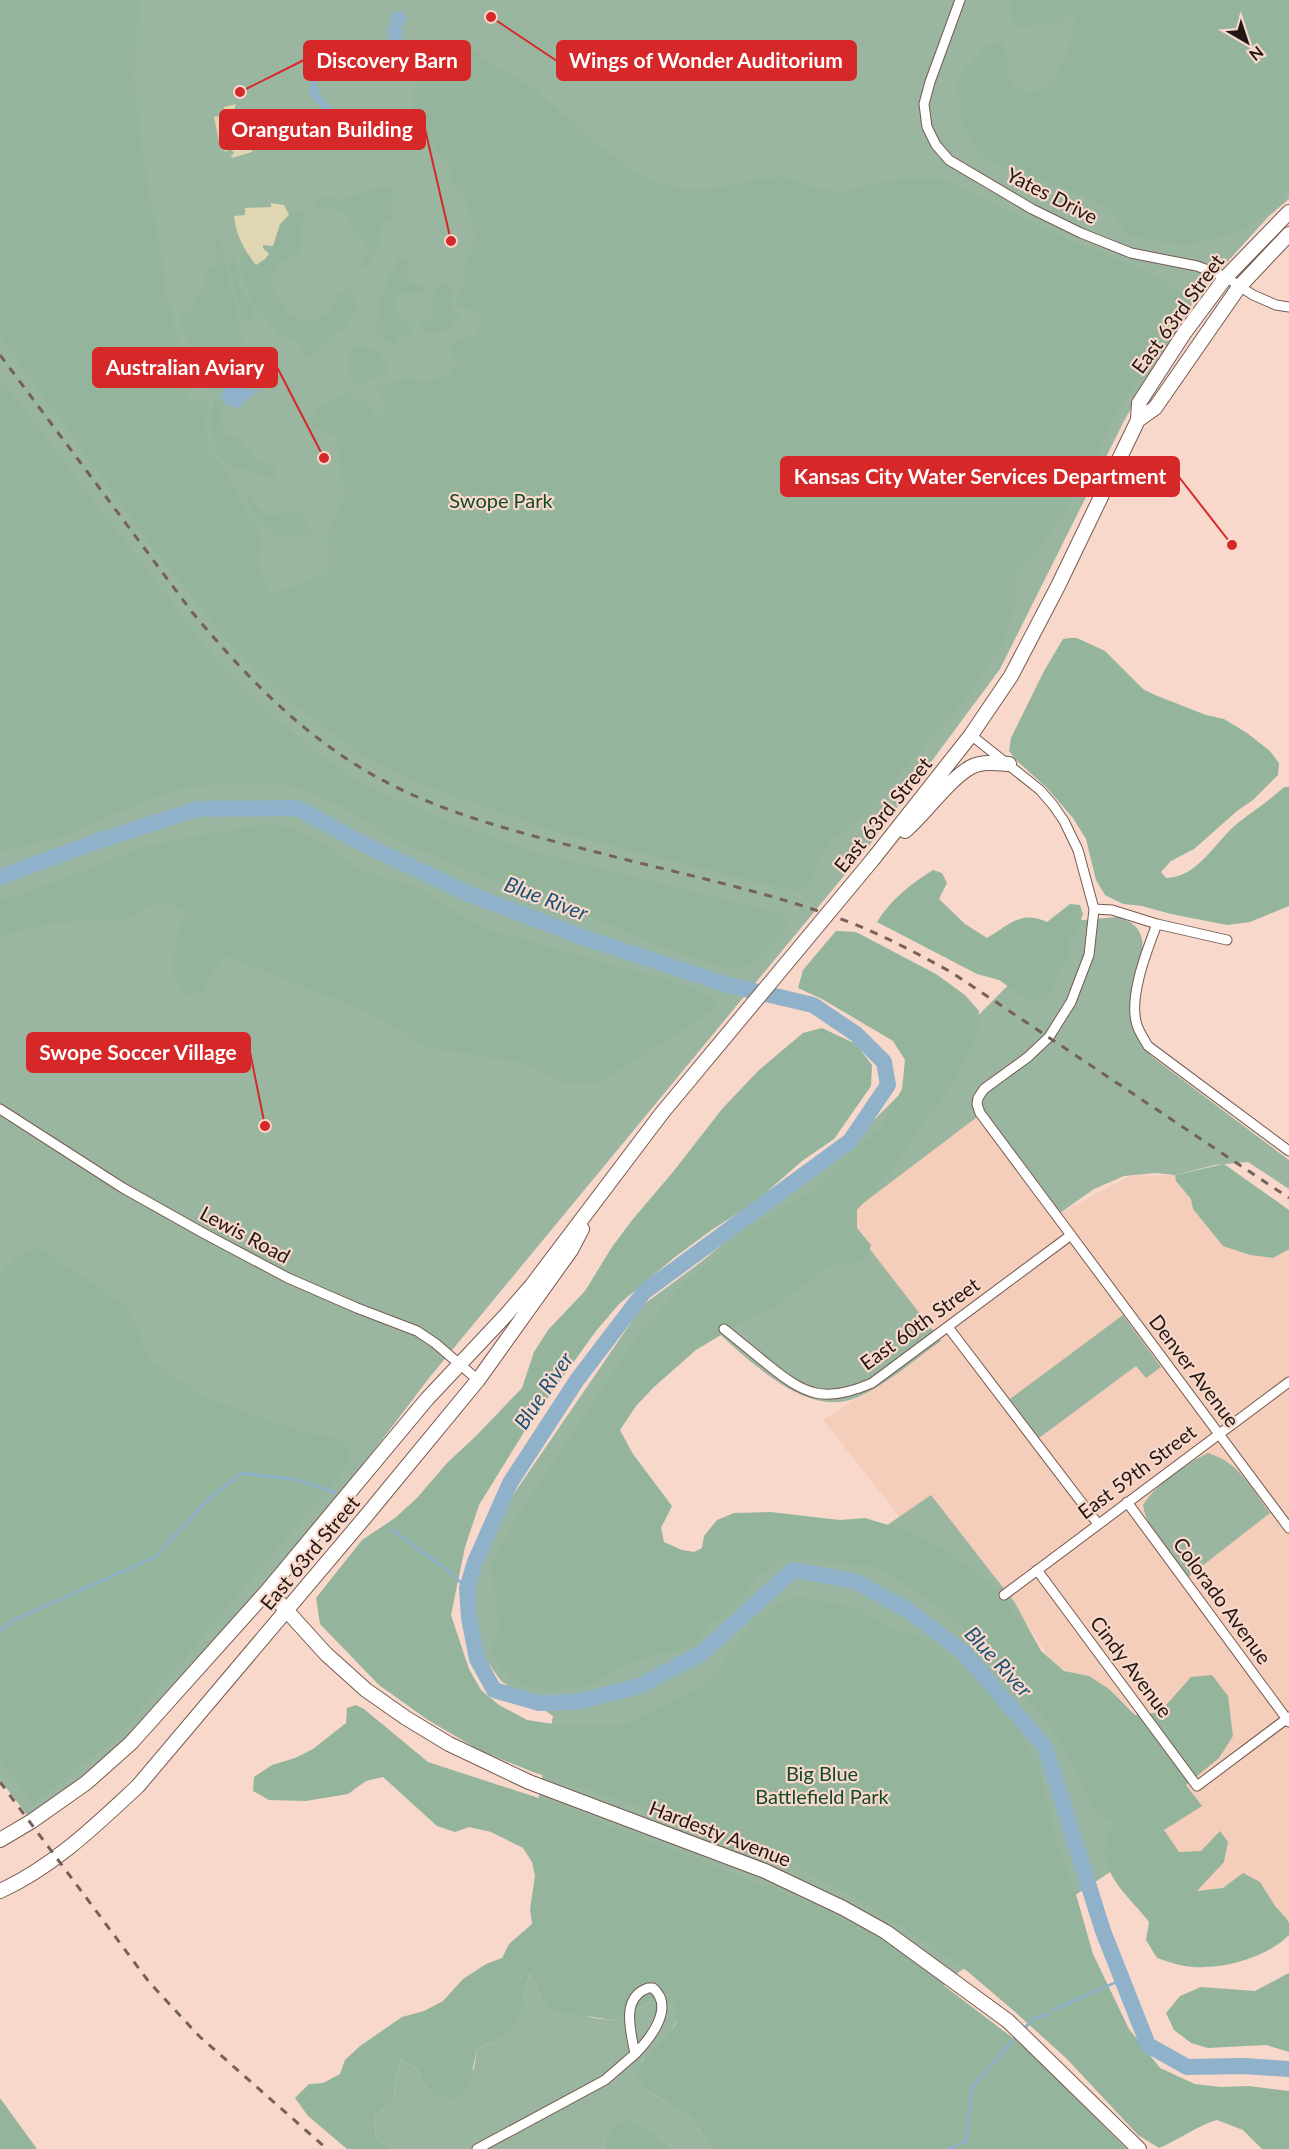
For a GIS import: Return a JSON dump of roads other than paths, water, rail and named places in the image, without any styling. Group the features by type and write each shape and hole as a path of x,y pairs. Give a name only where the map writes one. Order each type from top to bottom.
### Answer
{"main road":[{"name":"East 63rd Street","path":"0,1840 32,1821 86,1783 131,1743 268,1590 427,1399 532,1284 662,1113 874,858 971,735 1011,676 1058,586 1138,420 1139,402 1185,332 1226,277 1289,212"},
{"name":"East 63rd Street","path":"1138,420 1155,408 1239,287 1289,234"},
{"path":"874,858 909,828 971,767 991,762 1009,764"},
{"name":"East 63rd Street","path":"0,1890 14,1884 58,1856 98,1824 138,1786 287,1611 478,1380 571,1250 599,1195"},
{"name":"Hardesty Avenue","path":"268,1590 326,1654 366,1690 449,1744 529,1782 765,1871 835,1904 886,1932 1008,2021 1139,2149"}],"street":[{"name":"Yates Drive","path":"960,0 924,104 927,127 936,145 949,160 1032,209 1081,233 1131,253 1197,266 1226,277 1239,287 1276,305 1289,307"},
{"path":"971,735 1041,790 1064,821 1078,850 1094,909 1112,910 1157,924 1227,940"},
{"name":"Denver Avenue","path":"1094,909 1089,955 1084,972 1063,1016 1049,1037 1028,1057 984,1089 977,1104 980,1113 1289,1528"},
{"path":"1157,924 1145,956 1136,993 1136,1023 1148,1046 1289,1150"},
{"name":"Lewis Road","path":"0,1109 123,1188 199,1231 298,1282 417,1331 435,1343 478,1380"},
{"name":"East 60th Street","path":"724,1329 791,1384 815,1394 852,1392 872,1383 1071,1235"},
{"path":"948,1327 1098,1524"},
{"name":"East 59th Street","path":"1004,1595 1289,1382"},
{"name":"Colorado Avenue","path":"1127,1502 1288,1719"},
{"name":"Cindy Avenue","path":"1037,1570 1197,1786 1288,1719"},
{"path":"477,2149 605,2080 635,2054 652,2032 663,2012 662,1999 653,1988 642,1990 634,1998 629,2010 635,2054"}],"water":[{"path":"401,11 409,19 405,19 403,27 400,27 403,30 401,41 391,44 387,31 392,19 390,17"},
{"path":"313,79 321,97 336,112 346,118 347,123 344,130 335,133 329,129 328,117 310,95 310,83"},
{"path":"224,388 261,391 251,396 240,407 235,408 225,404 220,395"}],"waterway":[{"name":"Blue River","path":"0,877 98,841 197,809 297,808 366,845 469,894 588,939 728,985 813,1005 856,1034 884,1062 888,1085 850,1141 644,1292 577,1380 510,1483 475,1562 467,1588 469,1618 477,1659 494,1690 539,1703 577,1702 639,1686 702,1653 793,1570 854,1581 908,1610 963,1652 1045,1747 1103,1931 1148,2045 1187,2067 1243,2066 1289,2069"},
{"path":"0,1631 12,1621 155,1557 209,1499 242,1473 298,1480 335,1493"},
{"path":"392,1530 446,1569 467,1588"},
{"path":"1053,2010 1121,1980"},
{"path":"1024,2029 1032,2020 1047,2014"},
{"path":"948,2149 966,2141 972,2087 1017,2036"}],"railway":[{"path":"0,355 210,633 285,711 350,761 407,793 469,817 532,836 787,901 875,933 951,972 1289,1198"},
{"path":"0,1782 149,1982 199,2036 327,2149"}],"place":[{"name":"Wings of Wonder Auditorium","path":"491,17"},
{"name":"Discovery Barn","path":"240,92"},
{"name":"Orangutan Building","path":"451,241"},
{"name":"Australian Aviary","path":"324,458"},
{"name":"Kansas City Water Services Department","path":"1232,545"},
{"name":"Swope Soccer Village","path":"265,1126"}],"park label":[{"name":"Swope Park","path":"501,501"},
{"name":"Big Blue Battlefield Park","path":"822,1786"}]}
